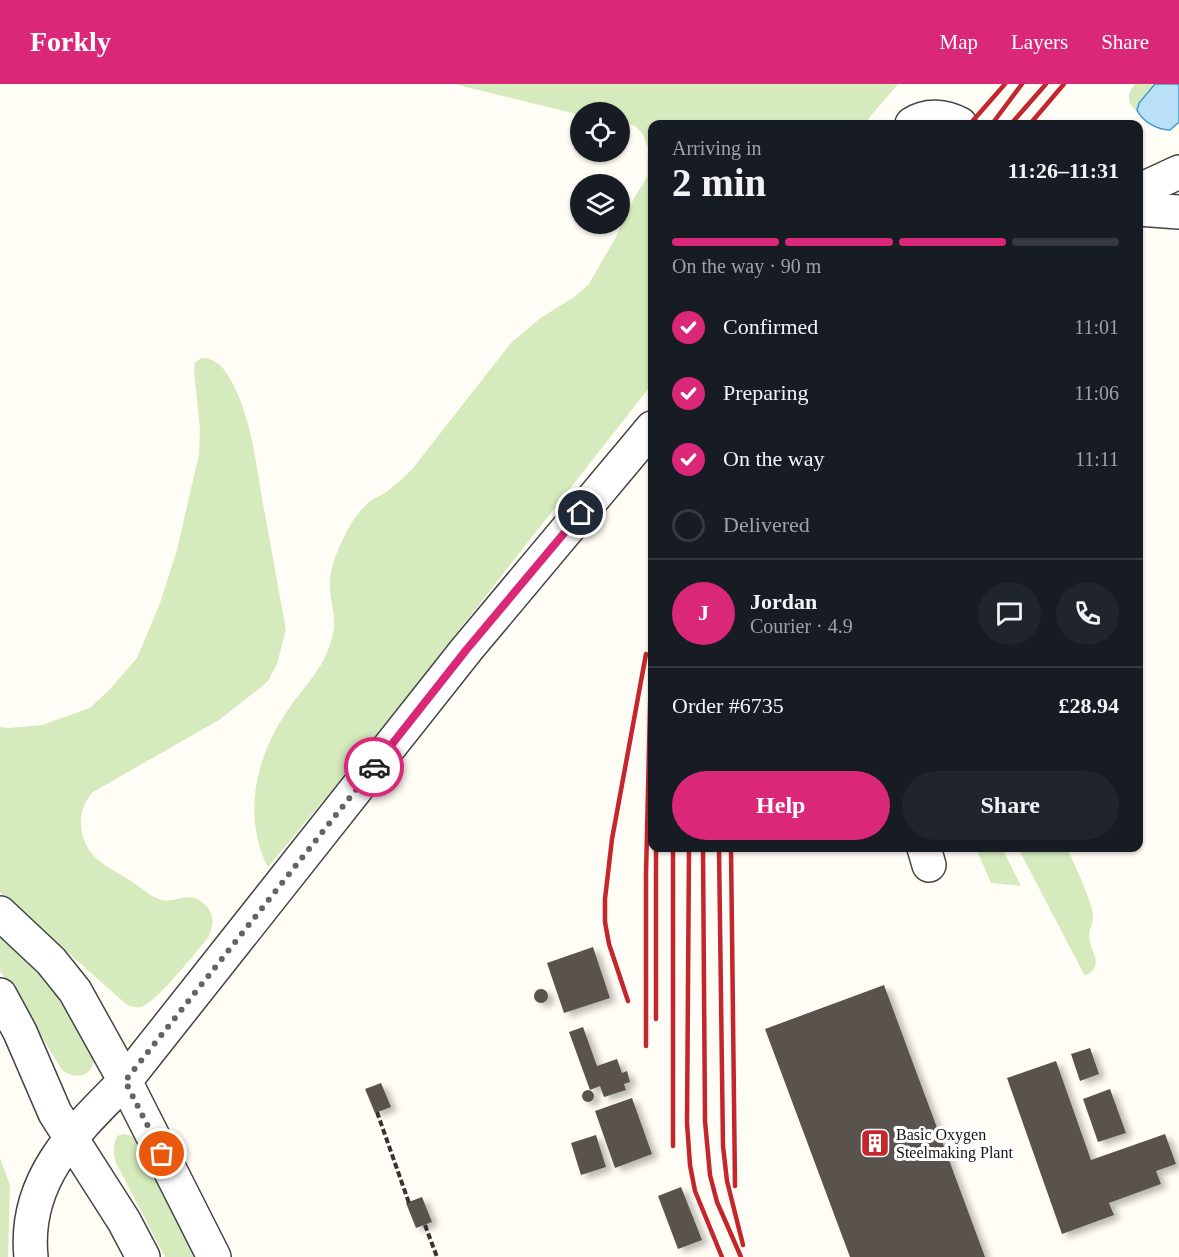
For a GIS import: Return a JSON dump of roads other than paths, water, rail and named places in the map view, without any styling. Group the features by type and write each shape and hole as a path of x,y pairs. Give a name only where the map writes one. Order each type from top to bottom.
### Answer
{"lane":[{"path":"918,120 933,117 951,120"},
{"path":"1143,189 1179,172"},
{"path":"1143,209 1179,212"},
{"path":"32,1257 30,1228 37,1194 61,1150 125,1081 467,649 648,433"},
{"path":"0,913 36,945 65,976 125,1081 214,1257"},
{"path":"0,995 20,1032 56,1113 124,1221 143,1257"}],"water":[{"path":"1155,84 1179,84 1179,122 1170,130 1150,124 1137,110 1139,103"}],"railway":[{"path":"974,120 1005,84"},
{"path":"995,120 1022,84"},
{"path":"1014,120 1046,84"},
{"path":"1033,120 1064,84"},
{"path":"628,1001 609,944 605,922 605,899 612,839 646,654"},
{"path":"646,1046 648,792"},
{"path":"656,852 656,1019"},
{"path":"673,852 673,1146"},
{"path":"689,852 687,1123 690,1165 695,1191 722,1257"},
{"path":"703,852 705,1121 710,1175 717,1202 741,1257"},
{"path":"719,852 723,1146 727,1181 743,1245"},
{"path":"731,852 735,1186"}],"place":[{"name":"Basic Oxygen Steelmaking Plant","path":"875,1143"}]}
